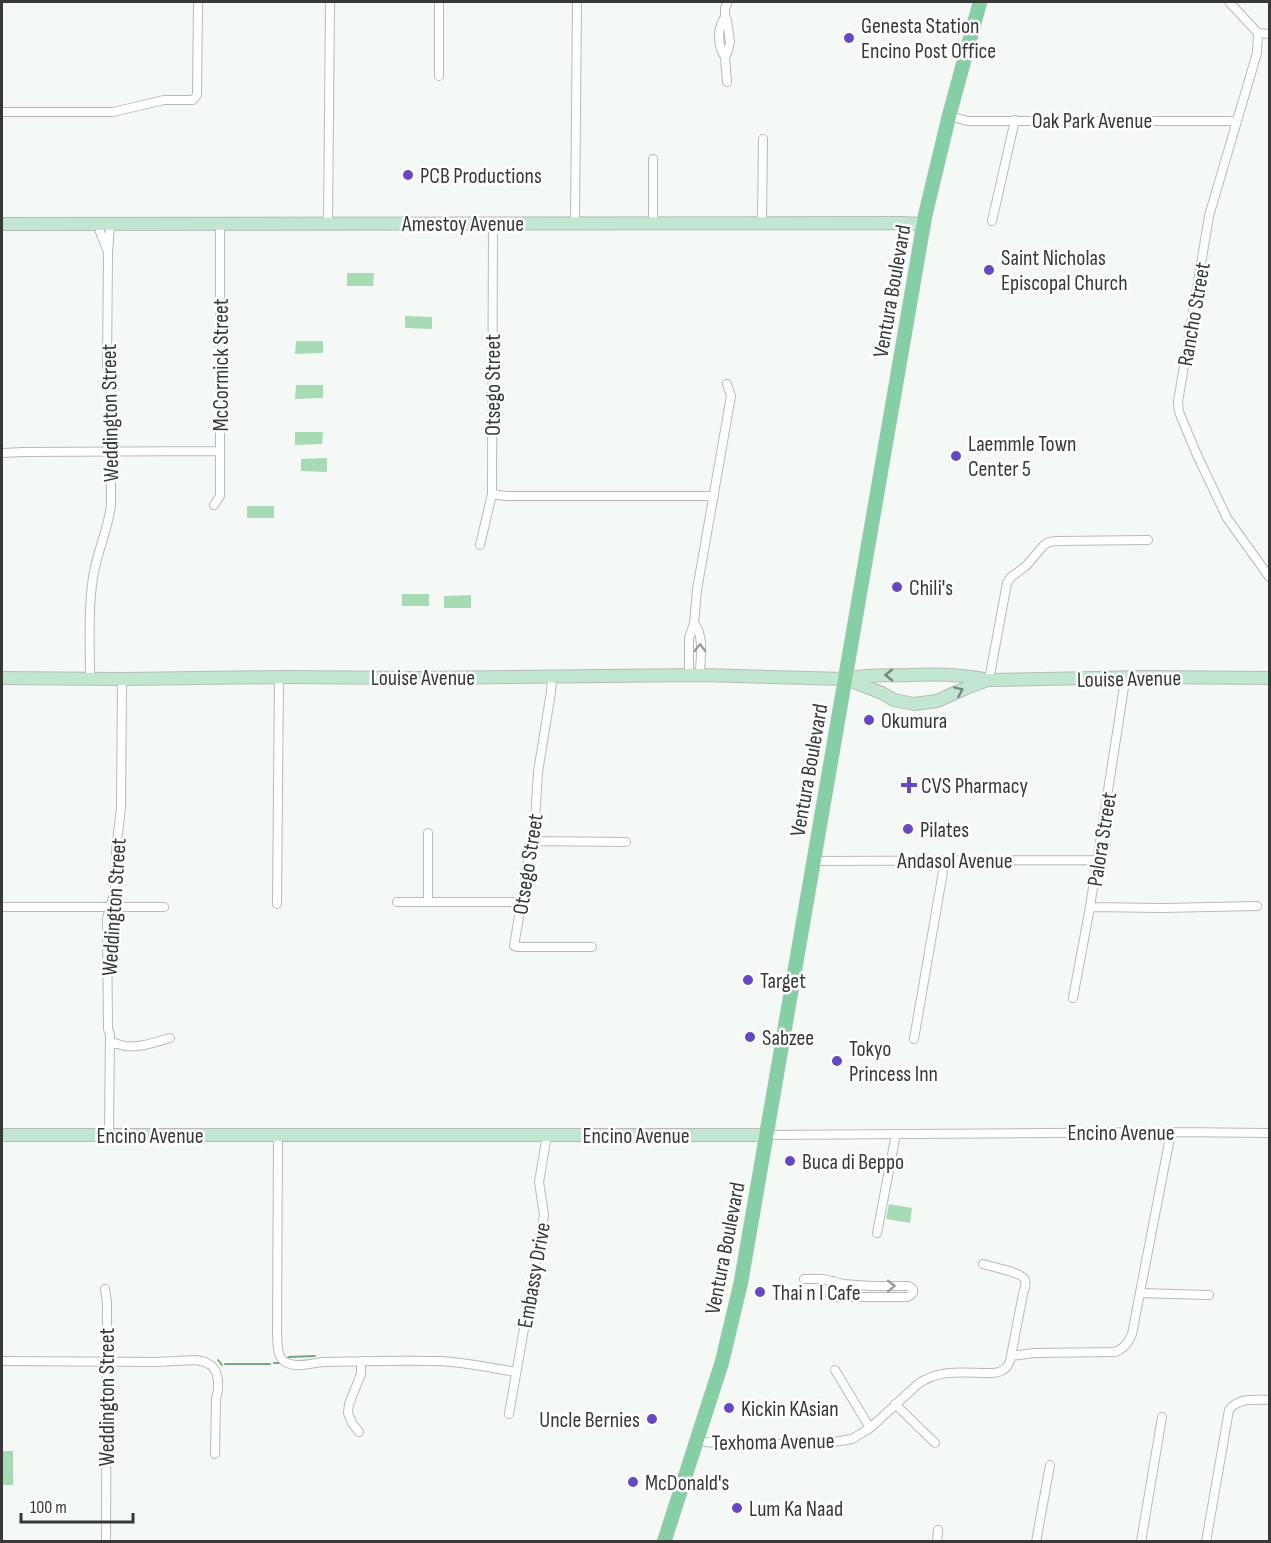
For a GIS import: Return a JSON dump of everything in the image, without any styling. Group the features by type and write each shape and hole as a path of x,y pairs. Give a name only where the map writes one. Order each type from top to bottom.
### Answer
{"main road":[{"name":"Ventura Boulevard","path":"664,1542 722,1362 746,1255 924,224 949,116 981,2"}],"street":[{"path":"2,112 113,112 164,100 193,100 197,95 198,2"},
{"path":"328,223 330,2"},
{"path":"439,2 439,76"},
{"path":"575,222 578,2"},
{"path":"727,82 725,57 720,50 719,41 724,8 728,2"},
{"path":"1229,2 1258,33 1269,34"},
{"name":"Rancho Street","path":"1258,33 1257,52 1209,216 1178,402 1179,412 1216,497 1227,518 1269,578"},
{"name":"Oak Park Avenue","path":"949,116 968,121 1236,122"},
{"path":"992,221 1016,120"},
{"path":"762,222 763,139"},
{"path":"653,159 653,222"},
{"name":"Amestoy Avenue","path":"2,224 762,222 924,224"},
{"name":"McCormick Street","path":"214,505 220,496 220,223"},
{"name":"Otsego Street","path":"480,545 492,494 493,223"},
{"name":"Weddington Street","path":"90,679 93,573 111,505 111,374 107,368 108,253 104,224"},
{"path":"694,675 701,640 694,623 697,590 731,396 727,384"},
{"path":"2,453 220,451"},
{"path":"492,494 507,496 714,496"},
{"path":"989,680 1007,583 1041,549 1049,542 1148,540"},
{"name":"Louise Avenue","path":"2,678 418,678 694,675 845,679 863,675 922,674 973,676 989,680 1269,678"},
{"name":"Otsego Street","path":"552,675 538,772 537,810 513,946 592,947"},
{"path":"278,904 279,677"},
{"name":"Palora Street","path":"1073,998 1090,907 1124,678"},
{"name":"Weddington Street","path":"110,1135 107,919 115,890 116,850 121,808 122,679"},
{"name":"Louise Avenue","path":"845,679 904,703 914,704 937,701 989,680"},
{"path":"428,833 428,902"},
{"path":"532,841 626,842"},
{"path":"914,1039 945,860"},
{"name":"Andasol Avenue","path":"813,861 1097,860"},
{"path":"397,902 520,902"},
{"path":"1090,907 1257,906"},
{"path":"2,907 164,907"},
{"path":"110,1046 117,1043 123,1046 148,1045 170,1038"},
{"path":"983,1264 1019,1274 1025,1280 1011,1356 1034,1353 1115,1352 1123,1349 1132,1334 1171,1132"},
{"name":"Encino Avenue","path":"2,1135 1269,1133"},
{"path":"878,1233 896,1134"},
{"name":"Embassy Drive","path":"509,1414 544,1215 539,1182 547,1135"},
{"path":"278,1136 278,1334 279,1354 282,1360 295,1365 316,1362 439,1361 516,1372"},
{"path":"804,1279 823,1279 833,1281 843,1284 872,1286 908,1286 911,1287 913,1293 908,1297 832,1296 830,1295 833,1281"},
{"path":"872,1286 872,1297"},
{"name":"Weddington Street","path":"105,1289 107,1303 106,1542"},
{"path":"1140,1293 1209,1295"},
{"name":"Texhoma Avenue","path":"696,1441 740,1444 834,1442 852,1439 870,1428 926,1379 951,1372 995,1373 1009,1365 1011,1356"},
{"path":"2,1361 178,1362 196,1360 205,1362 212,1366 218,1380 215,1454"},
{"path":"359,1432 348,1413 349,1404 361,1374 361,1361"},
{"path":"835,1370 870,1428"},
{"path":"1206,1542 1229,1410 1243,1400 1269,1400"},
{"path":"895,1404 935,1443"},
{"path":"1141,1542 1162,1417"},
{"path":"1036,1542 1050,1465"},
{"path":"937,1542 938,1530"}],"green space":[{"path":"347,273 374,273 373,286 347,286"},
{"path":"405,316 432,317 432,329 405,328"},
{"path":"296,341 323,341 323,353 295,354"},
{"path":"296,385 323,385 323,398 295,399"},
{"path":"295,432 323,432 322,444 295,445"},
{"path":"327,458 327,472 301,471 301,459"},
{"path":"247,506 274,506 274,518 247,518"},
{"path":"402,594 429,594 429,606 402,606"},
{"path":"471,595 471,608 444,608 444,596"},
{"path":"889,1204 912,1208 910,1223 886,1219"},
{"path":"2,1451 13,1451 13,1485 2,1485"}],"waterway":[{"path":"286,1359 315,1356"},
{"path":"218,1360 222,1365"},
{"path":"274,1363 282,1363"},
{"path":"225,1364 270,1364"}],"place":[{"name":"Genesta Station Encino Post Office","path":"849,38"},
{"name":"PCB Productions","path":"408,175"},
{"name":"Saint Nicholas Episcopal Church","path":"989,270"},
{"name":"Laemmle Town Center 5","path":"956,456"},
{"name":"Chili's","path":"897,587"},
{"name":"Okumura","path":"869,720"},
{"name":"CVS Pharmacy","path":"909,785"},
{"name":"Pilates","path":"908,829"},
{"name":"Target","path":"748,980"},
{"name":"Sabzee","path":"750,1037"},
{"name":"Tokyo Princess Inn","path":"837,1061"},
{"name":"Buca di Beppo","path":"790,1161"},
{"name":"Thai n I Cafe","path":"760,1292"},
{"name":"Kickin KAsian","path":"729,1408"},
{"name":"Uncle Bernies","path":"652,1419"},
{"name":"McDonald's","path":"633,1482"},
{"name":"Lum Ka Naad","path":"737,1508"}]}
